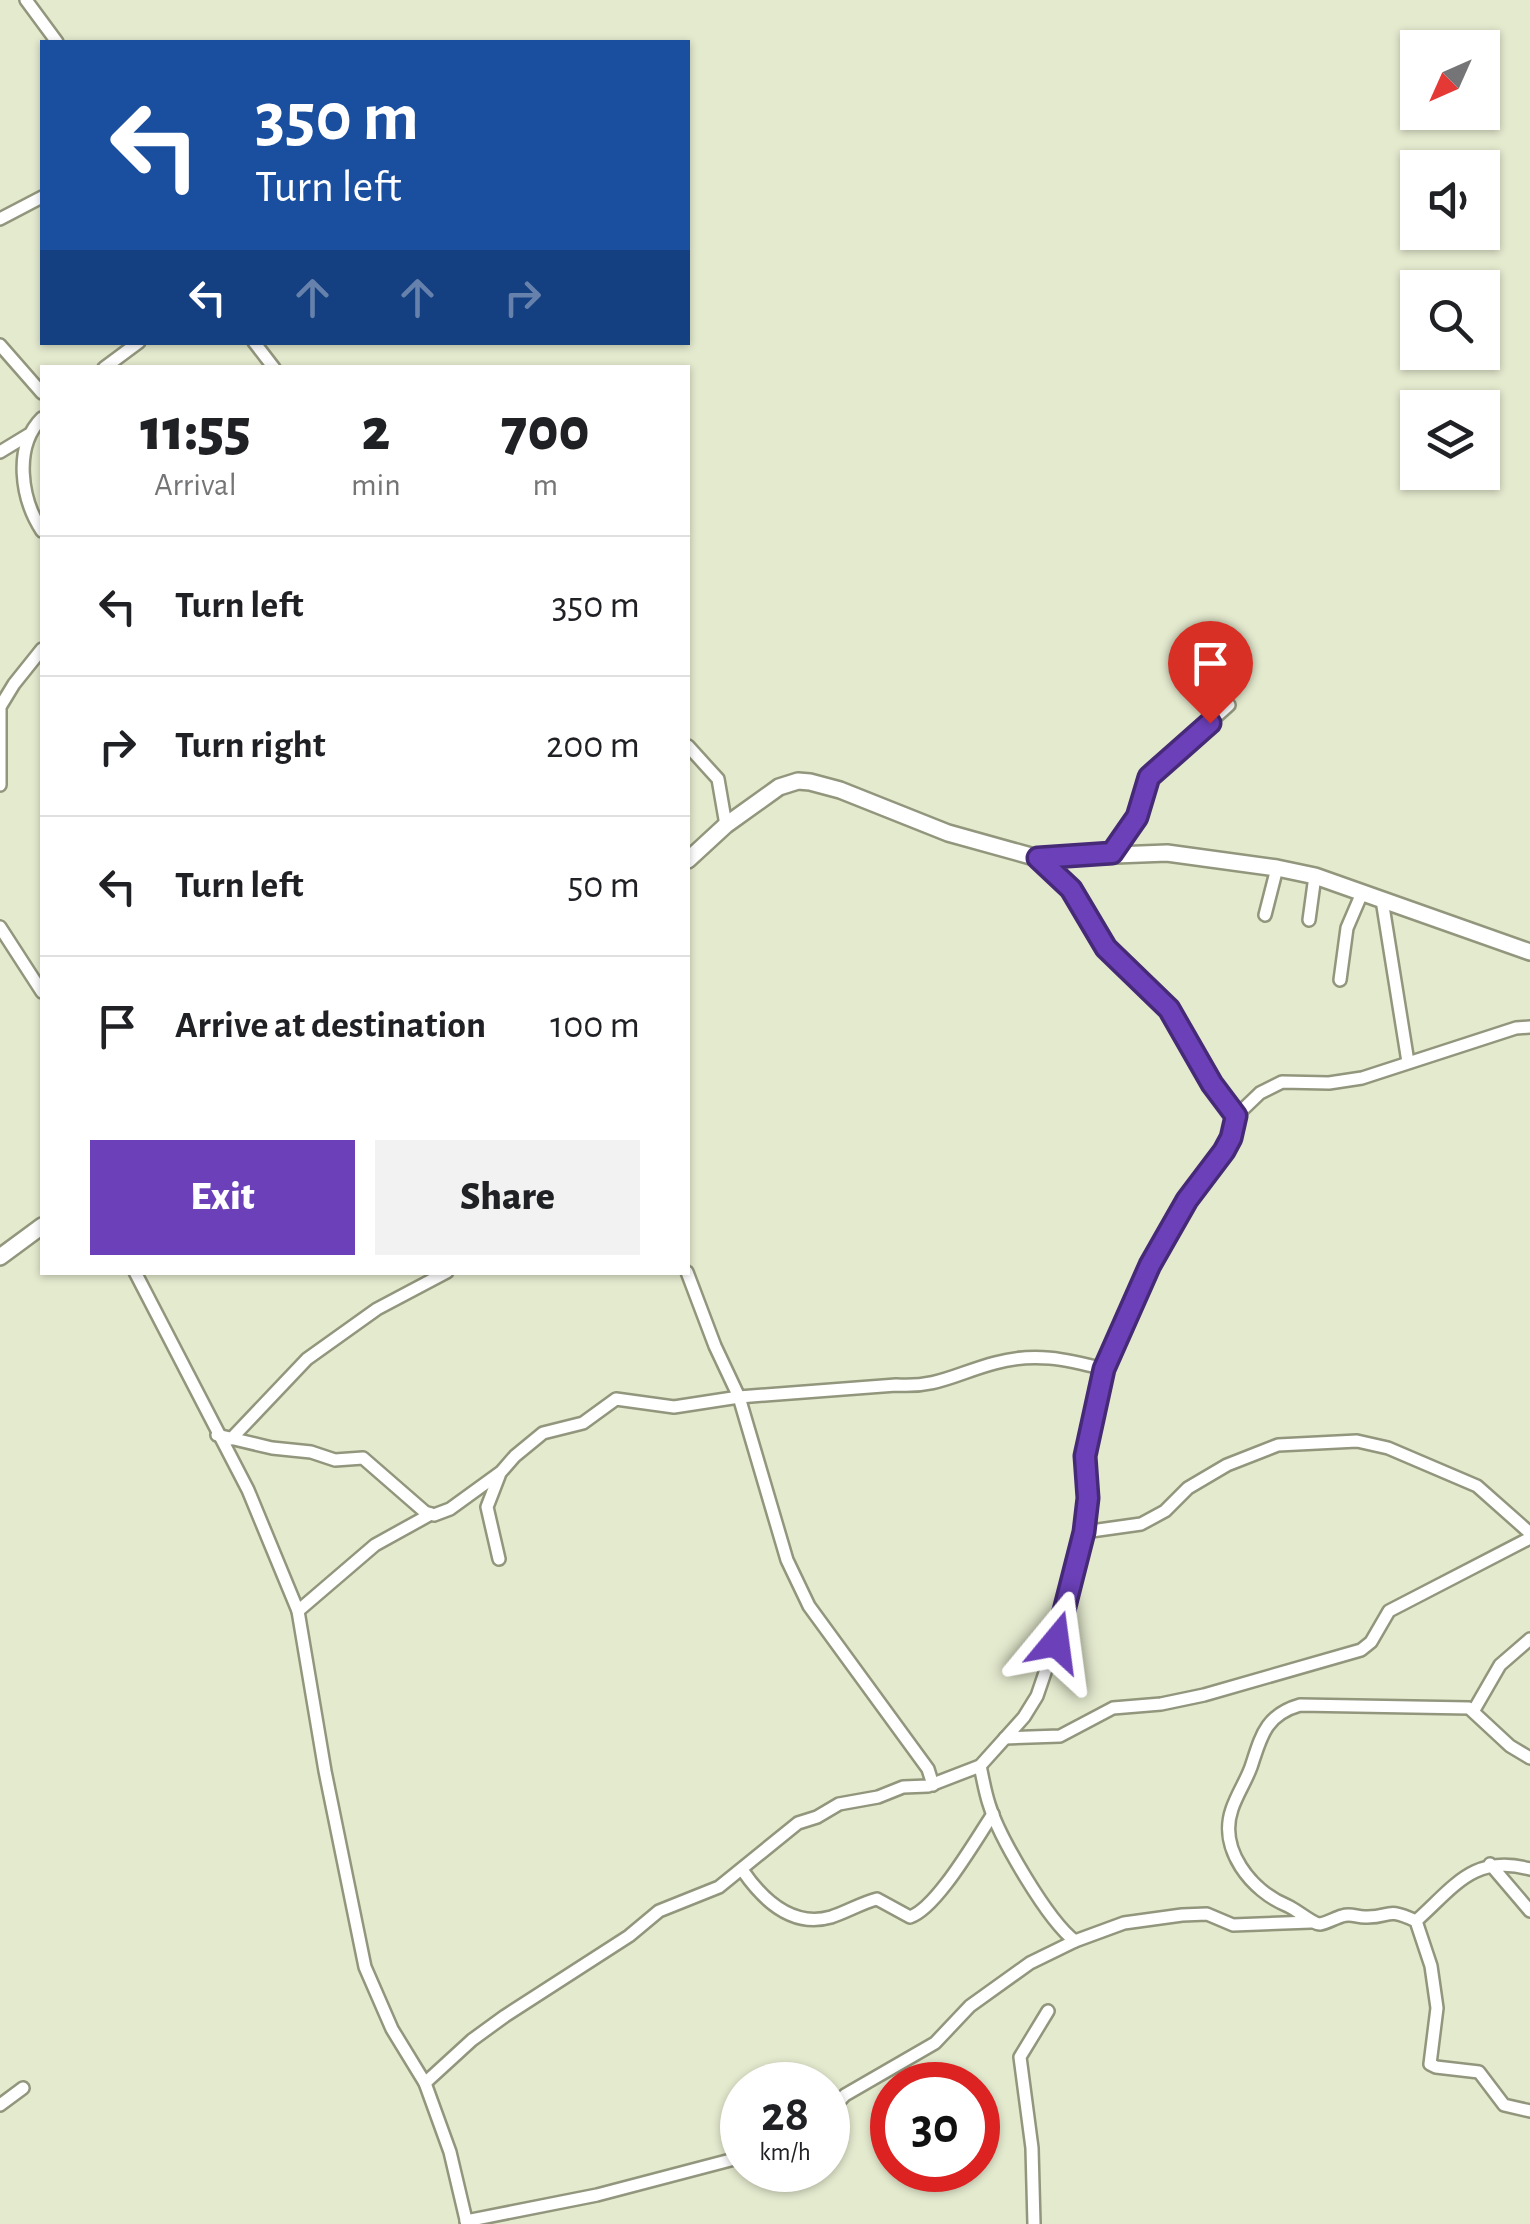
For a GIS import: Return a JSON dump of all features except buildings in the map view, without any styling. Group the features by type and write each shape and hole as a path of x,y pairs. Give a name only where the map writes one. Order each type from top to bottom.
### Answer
{"main road":[{"path":"690,858 726,824 780,787 810,782 948,833 1038,858 1167,853 1315,876 1530,952"},
{"path":"0,1257 40,1227"}],"street":[{"path":"26,0 56,40"},
{"path":"0,219 40,199"},
{"path":"0,344 40,391"},
{"path":"108,365 134,345"},
{"path":"256,345 272,365"},
{"path":"0,452 28,435 40,420"},
{"path":"28,435 24,462 28,506 40,527"},
{"path":"0,785 0,707 40,652"},
{"path":"1112,853 1137,817 1149,777 1229,705"},
{"path":"690,748 718,778 726,824"},
{"path":"1038,858 1071,889 1106,948 1169,1009 1212,1084 1236,1116"},
{"path":"1265,914 1277,868"},
{"path":"1310,920 1315,876"},
{"path":"1340,980 1348,922 1362,893"},
{"path":"1382,900 1408,1062"},
{"path":"0,927 40,989"},
{"path":"425,2083 472,2040 629,1936 659,1911 715,1890 798,1823 839,1804 878,1797 903,1787 933,1785 980,1766 1024,1717 1045,1680 1068,1605 1084,1532 1088,1498 1085,1456 1104,1369 1150,1265 1187,1200 1224,1151 1236,1116 1260,1092 1282,1082 1346,1082 1530,1027"},
{"path":"137,1275 255,1504 298,1612 362,1952 376,1999 425,2083 450,2152 466,2223 720,2163"},
{"path":"231,1440 296,1370 330,1342 377,1309 441,1275"},
{"path":"688,1275 714,1346 739,1397 786,1560 820,1622 928,1770 933,1785"},
{"path":"298,1612 375,1544 429,1514 461,1502 544,1433 583,1423 616,1399 674,1408 739,1397 896,1385 918,1387 996,1362 1029,1356 1047,1356 1104,1369"},
{"path":"218,1435 335,1460 363,1458 426,1512 434,1514"},
{"path":"1005,1738 1060,1736 1113,1708 1204,1696 1361,1650 1371,1642 1389,1611 1530,1535 1477,1486 1388,1448 1358,1441 1301,1442 1238,1459 1188,1488 1154,1518 1141,1524 1084,1532"},
{"path":"498,1559 487,1508 501,1472"},
{"path":"1474,1710 1500,1665 1530,1640"},
{"path":"1311,1922 1301,1911 1281,1903 1253,1882 1228,1842 1231,1810 1250,1770 1261,1733 1284,1712 1300,1705 1358,1708 1406,1704 1474,1710 1499,1737 1530,1758"},
{"path":"980,1766 1001,1834 1053,1918 1075,1941"},
{"path":"743,1871 771,1905 800,1917 830,1917 877,1899 910,1917 919,1914 956,1871 992,1814"},
{"path":"1416,1920 1466,1876 1490,1864 1530,1869"},
{"path":"1490,1864 1530,1911"},
{"path":"850,2092 935,2042 970,2006 1030,1963 1124,1923 1208,1914 1233,1925 1320,1924 1346,1914 1368,1917 1392,1911 1416,1920"},
{"path":"1416,1920 1431,1966 1438,2008 1430,2064 1479,2072 1504,2105 1530,2111"},
{"path":"1034,2224 1032,2148 1020,2058 1048,2011"},
{"path":"0,2105 23,2088"}],"route":[{"path":"1056,1642 1084,1532 1088,1508 1085,1456 1104,1369 1150,1265 1187,1200 1224,1151 1236,1116 1218,1095 1169,1009 1106,948 1071,889 1038,858 1112,853 1137,817 1149,777 1210,723"}]}
